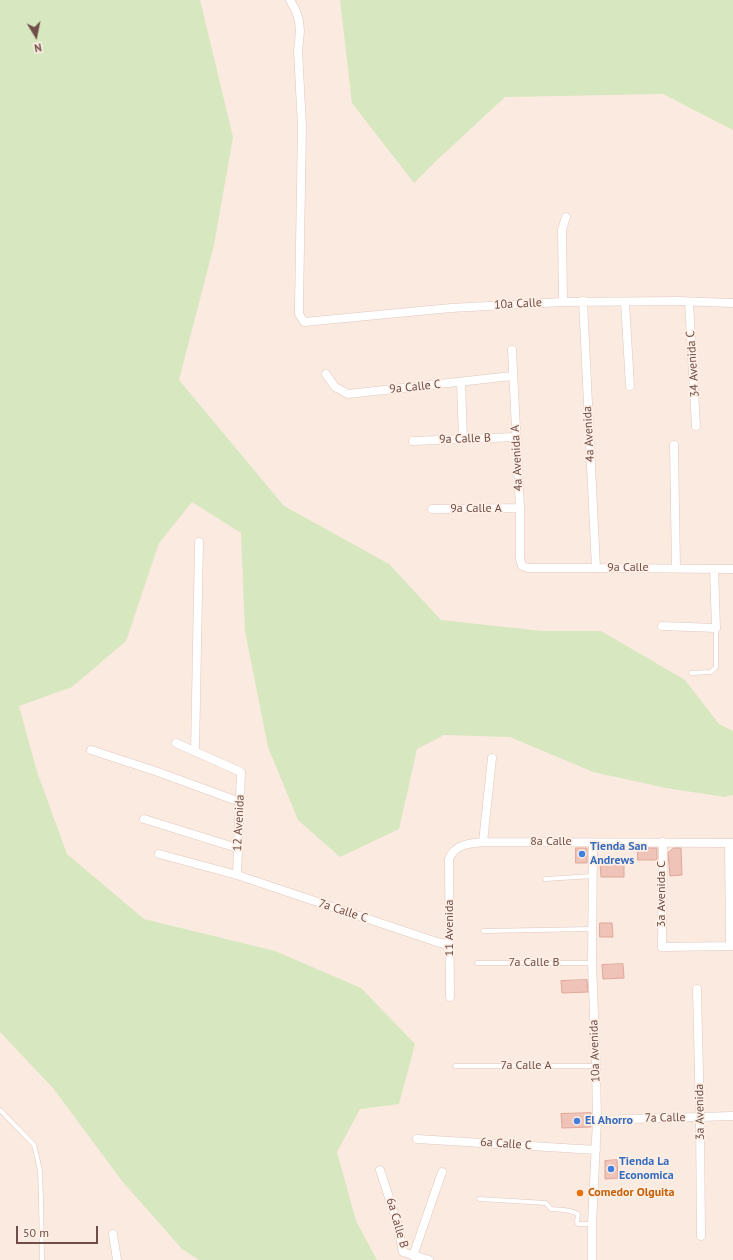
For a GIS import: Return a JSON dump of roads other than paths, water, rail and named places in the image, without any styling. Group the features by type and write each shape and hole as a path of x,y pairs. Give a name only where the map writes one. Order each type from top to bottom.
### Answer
{"street":[{"name":"10a Calle","path":"290,0 296,11 300,31 298,51 302,126 299,314 304,322 451,308 583,301 733,303"},
{"path":"563,302 562,230 566,217"},
{"name":"4a Avenida","path":"583,301 596,568"},
{"path":"625,302 630,386"},
{"name":"34 Avenida C","path":"689,302 696,426"},
{"name":"4a Avenida A","path":"512,350 512,376 517,437 520,508 520,559 522,566"},
{"name":"9a Calle C","path":"326,374 335,387 348,394 512,376"},
{"path":"461,382 463,440"},
{"name":"9a Calle B","path":"413,441 517,437"},
{"path":"674,445 676,568"},
{"name":"9a Calle A","path":"432,509 520,508"},
{"path":"176,743 195,751 199,542"},
{"name":"9a Calle","path":"522,566 528,568 733,568"},
{"path":"662,626 716,628 714,569"},
{"path":"91,750 158,772 240,802"},
{"name":"12 Avenida","path":"195,751 241,772 237,875"},
{"path":"483,842 492,758"},
{"path":"144,819 237,848"},
{"name":"8a Calle","path":"449,859 452,851 462,845 483,842 731,843"},
{"name":"3a Avenida C","path":"663,842 662,947 732,946"},
{"name":"10a Avenida","path":"592,1260 592,1224 597,1120 592,963 593,843"},
{"path":"731,843 732,946"},
{"name":"7a Calle C","path":"159,854 237,875 429,940 450,945"},
{"name":"11 Avenida","path":"449,859 450,997"},
{"name":"3a Avenida","path":"697,989 701,1236"},
{"name":"7a Calle","path":"597,1120 733,1116"},
{"name":"6a Calle C","path":"417,1138 596,1150"},
{"name":"6a Calle B","path":"380,1170 397,1222 404,1252 429,1260"},
{"path":"413,1256 442,1172"},
{"path":"113,1234 117,1260"}],"lane":[{"path":"691,673 711,672 716,667 716,628"},
{"path":"545,879 593,876"},
{"path":"483,931 592,929"},
{"name":"7a Calle B","path":"477,963 592,963"},
{"name":"7a Calle A","path":"455,1066 596,1066"},
{"path":"0,1110 34,1145 40,1171 42,1260"},
{"path":"479,1199 546,1203 550,1209 565,1210 578,1214 578,1224 592,1224"}],"place":[{"name":"Tienda San Andrews","path":"582,854"},
{"name":"El Ahorro","path":"577,1121"},
{"name":"Tienda La Economica","path":"611,1169"},
{"name":"Comedor Olguita","path":"580,1193"}]}
